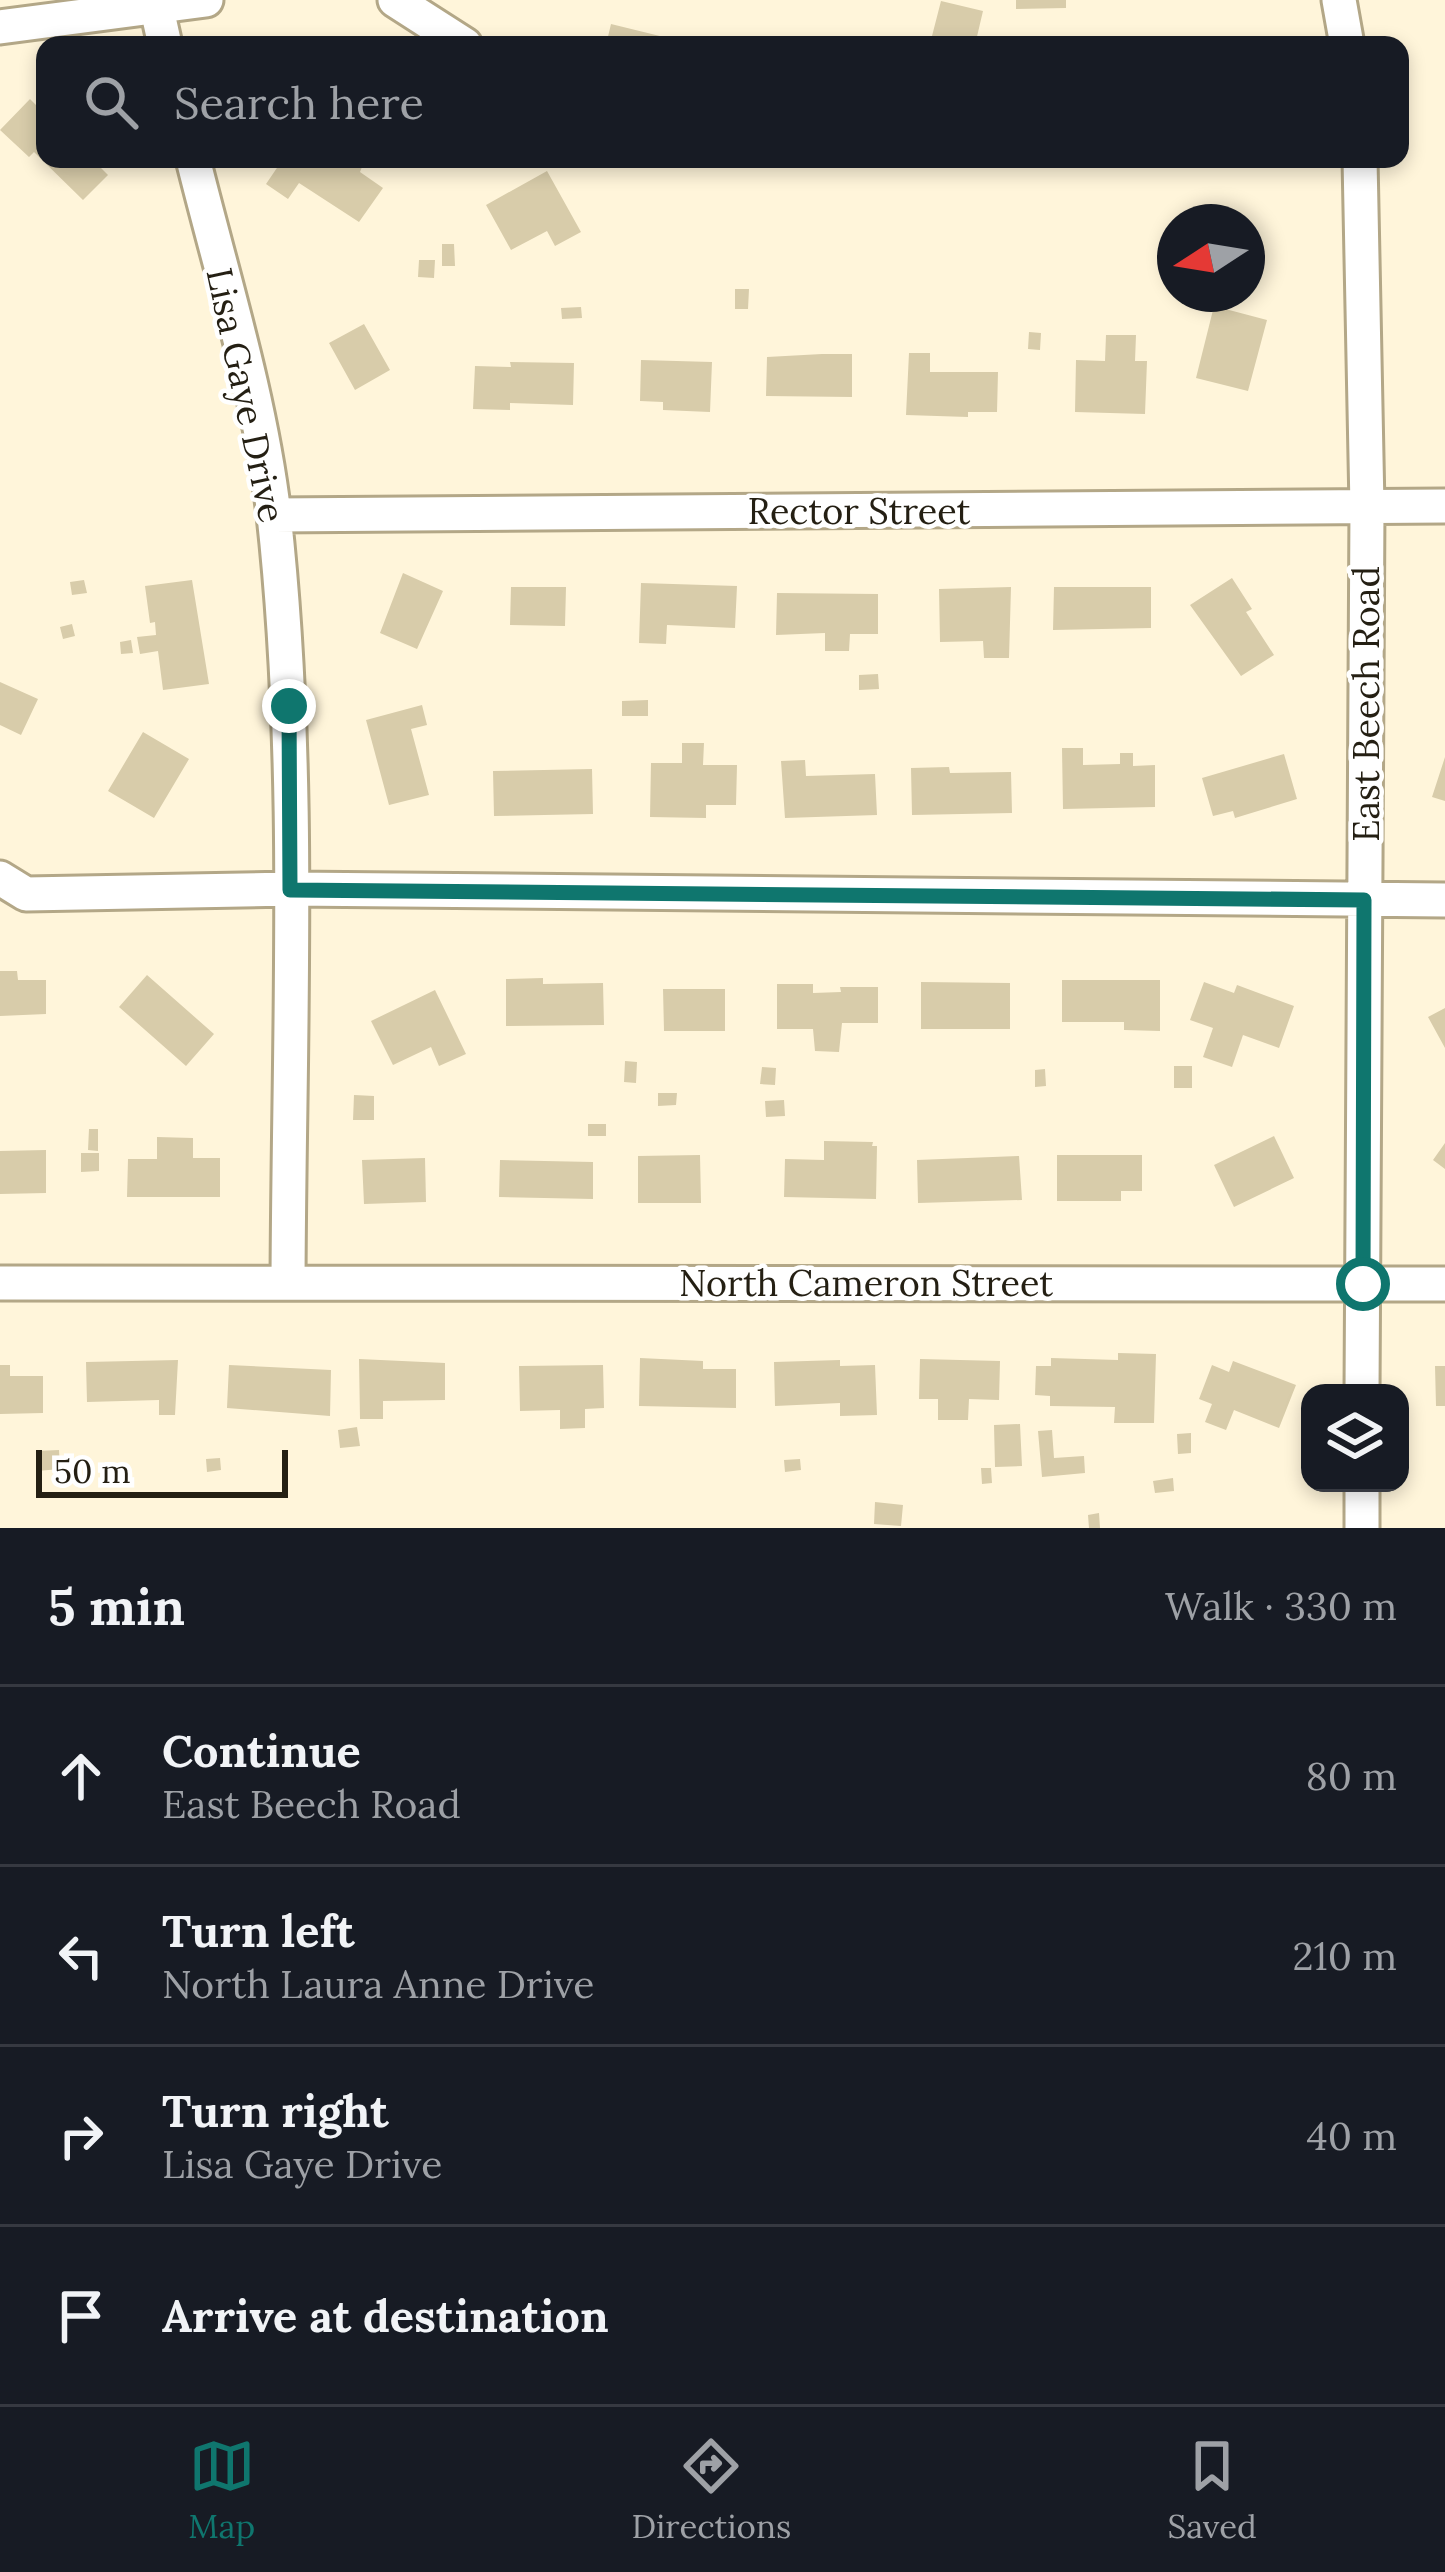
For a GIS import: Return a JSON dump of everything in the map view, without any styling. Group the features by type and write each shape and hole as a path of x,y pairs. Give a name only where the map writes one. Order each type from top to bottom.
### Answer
{"street":[{"path":"0,27 155,3 206,0"},
{"path":"395,0 451,36"},
{"path":"1339,0 1345,36"},
{"path":"155,3 163,36"},
{"name":"Lisa Gaye Drive","path":"195,168 263,444 274,515 289,706 288,1282"},
{"name":"East Beech Road","path":"1360,168 1367,507 1362,1384"},
{"name":"Rector Street","path":"274,515 1445,506"},
{"path":"0,878 26,895 290,890 1445,900"},
{"name":"North Cameron Street","path":"0,1283 1445,1284"},
{"path":"1362,1492 1362,1528"}],"building":[{"path":"1016,0 1066,0 1066,8 1016,9"},
{"path":"941,1 983,11 977,36 932,36"},
{"path":"611,24 660,36 608,36"},
{"path":"30,99 36,105 36,154 29,157 0,130"},
{"path":"50,168 101,168 108,175 83,200"},
{"path":"277,168 362,168 360,172 383,188 359,222 299,183 288,199 266,184"},
{"path":"547,171 581,232 555,246 547,231 511,250 486,205"},
{"path":"442,244 454,244 455,266 442,266"},
{"path":"419,260 435,260 434,278 418,277"},
{"path":"735,289 749,289 748,309 735,309"},
{"path":"581,307 582,318 562,319 561,308"},
{"path":"1212,312 1267,320 1248,391 1196,378"},
{"path":"364,324 390,370 355,390 329,343"},
{"path":"1029,332 1041,333 1040,350 1028,349"},
{"path":"1106,335 1136,335 1135,361 1147,361 1145,414 1075,412 1076,360 1105,361"},
{"path":"909,353 930,353 930,372 998,372 997,412 968,412 968,417 906,415"},
{"path":"852,354 852,397 766,396 767,357"},
{"path":"641,360 712,362 710,412 663,410 663,402 640,401"},
{"path":"510,362 574,363 573,405 510,403 510,410 473,409 475,366 511,367"},
{"path":"403,573 443,591 417,649 380,633"},
{"path":"1232,578 1252,609 1246,612 1274,655 1241,676 1190,605"},
{"path":"84,580 87,593 72,595 70,582"},
{"path":"192,580 209,684 163,690 158,651 140,654 137,637 156,635 145,586"},
{"path":"641,583 737,586 735,628 667,625 666,644 639,643"},
{"path":"511,587 566,587 565,626 510,625"},
{"path":"1011,587 1009,658 984,658 983,641 940,642 939,589"},
{"path":"1054,587 1151,587 1151,628 1053,630"},
{"path":"777,593 878,594 878,634 850,634 849,651 825,651 825,633 776,635"},
{"path":"72,624 75,636 63,639 60,627"},
{"path":"131,640 133,653 121,654 120,642"},
{"path":"878,674 879,689 859,690 859,675"},
{"path":"0,682 38,699 21,735 0,725"},
{"path":"648,700 648,716 622,716 622,701"},
{"path":"422,705 427,725 411,729 429,795 389,805 366,720"},
{"path":"143,732 189,759 154,818 108,791"},
{"path":"682,743 704,743 703,765 737,765 736,805 706,805 706,818 650,817 651,763 682,763"},
{"path":"1062,748 1083,748 1083,765 1120,764 1120,753 1133,753 1133,766 1155,765 1155,807 1063,809"},
{"path":"1284,754 1297,799 1235,818 1233,811 1213,816 1202,778"},
{"path":"1445,757 1445,801 1432,797"},
{"path":"805,760 806,776 875,774 877,815 785,818 781,761"},
{"path":"949,767 950,773 1011,772 1012,813 912,815 911,768"},
{"path":"592,769 593,814 494,816 493,771"},
{"path":"0,971 17,971 18,980 46,980 46,1014 0,1016"},
{"path":"147,975 214,1034 186,1066 119,1007"},
{"path":"543,978 543,984 603,983 604,1025 506,1026 506,979"},
{"path":"1062,980 1160,980 1160,1031 1124,1030 1124,1022 1062,1022"},
{"path":"921,982 1010,983 1010,1029 921,1029"},
{"path":"1204,982 1234,993 1237,985 1294,1006 1279,1048 1243,1035 1232,1067 1203,1057 1213,1028 1190,1020"},
{"path":"777,984 813,984 813,993 878,987 878,1023 842,1023 839,1052 815,1051 813,1029 777,1029"},
{"path":"663,989 725,989 725,1031 664,1031"},
{"path":"435,990 466,1054 439,1066 431,1047 393,1065 371,1021"},
{"path":"1445,1008 1445,1048 1428,1017"},
{"path":"625,1061 637,1062 636,1083 624,1082"},
{"path":"1174,1066 1192,1066 1192,1088 1174,1088"},
{"path":"762,1067 776,1068 775,1085 760,1084"},
{"path":"1045,1069 1046,1086 1035,1087 1035,1070"},
{"path":"658,1093 677,1093 676,1105 658,1106"},
{"path":"354,1095 374,1096 374,1120 353,1120"},
{"path":"784,1100 785,1116 766,1117 765,1101"},
{"path":"588,1124 606,1124 606,1136 588,1136"},
{"path":"89,1129 98,1129 98,1151 88,1150"},
{"path":"1274,1136 1294,1178 1234,1207 1214,1165"},
{"path":"157,1137 193,1138 193,1158 220,1158 220,1197 127,1197 128,1159 157,1159"},
{"path":"824,1141 873,1142 877,1146 876,1199 784,1197 785,1159 824,1160"},
{"path":"1445,1143 1445,1169 1433,1160"},
{"path":"46,1150 46,1193 0,1194 0,1151"},
{"path":"81,1153 99,1153 99,1171 81,1172"},
{"path":"700,1155 701,1203 638,1203 638,1156"},
{"path":"1057,1155 1142,1155 1142,1191 1121,1191 1121,1201 1057,1201"},
{"path":"1019,1156 1022,1200 918,1203 917,1160"},
{"path":"425,1158 426,1202 364,1204 362,1160"},
{"path":"500,1160 593,1162 593,1199 499,1197"},
{"path":"1118,1353 1156,1354 1154,1423 1114,1423 1115,1407 1050,1406 1050,1396 1035,1395 1036,1366 1051,1366 1051,1358 1118,1360"},
{"path":"640,1358 703,1361 703,1369 736,1369 736,1408 639,1406"},
{"path":"359,1359 445,1363 445,1400 383,1401 383,1419 360,1419"},
{"path":"920,1359 1000,1361 999,1400 969,1399 968,1420 938,1420 938,1399 919,1399"},
{"path":"178,1360 175,1415 159,1415 159,1400 87,1402 86,1362"},
{"path":"840,1360 840,1366 875,1365 877,1415 840,1416 840,1403 775,1406 774,1362"},
{"path":"1233,1361 1296,1385 1279,1428 1234,1410 1226,1430 1205,1422 1212,1404 1199,1399 1212,1365 1229,1372"},
{"path":"0,1365 10,1365 10,1376 43,1376 43,1413 0,1414"},
{"path":"229,1365 331,1370 330,1416 227,1408"},
{"path":"603,1365 604,1408 585,1409 585,1428 560,1429 560,1410 520,1411 519,1366"},
{"path":"1435,1366 1445,1366 1445,1406 1436,1406"},
{"path":"1020,1424 1022,1466 995,1467 994,1425"},
{"path":"357,1427 360,1446 340,1448 338,1430"},
{"path":"1052,1430 1054,1458 1084,1456 1085,1473 1042,1477 1038,1431"},
{"path":"1191,1433 1191,1453 1178,1454 1177,1434"},
{"path":"59,1450 60,1469 37,1471 36,1451"},
{"path":"220,1458 221,1470 207,1472 206,1459"},
{"path":"800,1459 801,1470 785,1472 784,1460"},
{"path":"981,1468 991,1468 992,1483 982,1484"},
{"path":"1173,1478 1174,1491 1155,1493 1153,1481"},
{"path":"875,1502 903,1505 901,1526 874,1524"},
{"path":"1099,1513 1100,1528 1089,1528 1088,1515"}],"route":[{"path":"289,706 290,890 1364,900 1363,1284"}]}
